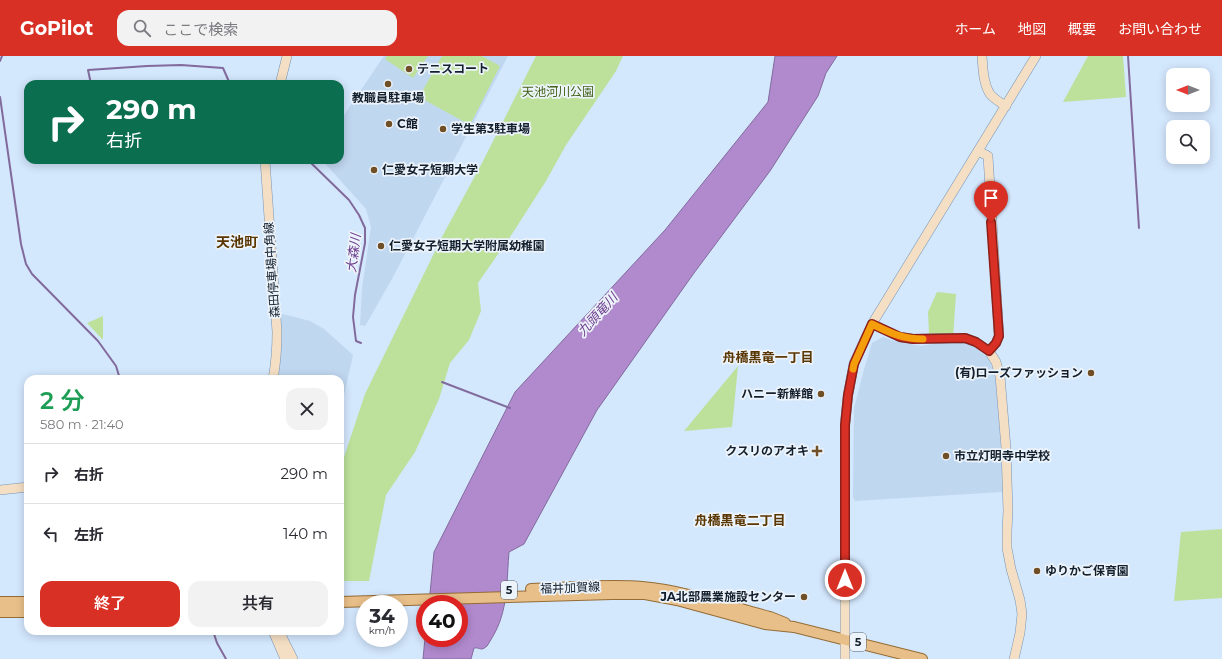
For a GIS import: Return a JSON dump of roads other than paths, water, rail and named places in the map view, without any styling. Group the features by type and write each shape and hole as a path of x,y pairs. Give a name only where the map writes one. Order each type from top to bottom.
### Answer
{"main road":[{"name":"福井加賀線","path":"344,596 628,586 642,587 770,617 794,627 922,659"},
{"name":"福井加賀線","path":"344,602 633,594 678,596"},
{"path":"0,602 24,602"},
{"path":"0,612 24,612"}],"street":[{"path":"281,80 287,56"},
{"path":"982,56 984,75 991,96 1006,106"},
{"path":"844,659 846,417 848,395 854,364 872,324 1036,56"},
{"path":"978,151 988,156 999,336 996,343 989,351"},
{"name":"森田停車場中角線","path":"264,164 277,332 276,366 274,375"},
{"path":"872,324 900,337 913,339 965,338 976,342 989,351 996,362 1000,376 1006,448 1008,511 1006,531 1007,548 1022,614 1020,634 1014,659"},
{"path":"0,490 24,487"},
{"path":"275,635 285,659"},
{"path":"282,635 292,659"}],"water":[{"name":"九頭竜川","path":"775,56 837,56 826,73 818,96 770,171 694,273 597,410 524,544 509,552 506,595 503,613 493,637 487,646 482,649 474,648 471,659 423,659 424,647 468,647 468,595 430,595 434,552 515,392 665,230 768,102"}],"waterway":[{"path":"0,61 2,56"},
{"path":"1128,56 1139,228"},
{"name":"大森川","path":"90,80 88,70 181,65 223,68 228,80"},
{"path":"0,97 21,244 26,264 32,274 98,341 116,366 119,375"},
{"name":"大森川","path":"312,164 349,200 359,215 365,228 365,243 355,295 353,317 356,341 361,343"},
{"name":"大森川","path":"442,382 510,408"},
{"path":"214,635 226,659"}],"place":[{"name":"テニスコート","path":"409,69"},
{"name":"教職員駐車場","path":"388,84"},
{"name":"C館","path":"389,124"},
{"name":"学生第3駐車場","path":"443,129"},
{"name":"仁愛女子短期大学","path":"374,170"},
{"name":"仁愛女子短期大学附属幼稚園","path":"381,246"},
{"name":"(有)ローズファッション","path":"1091,373"},
{"name":"ハニー新鮮館","path":"821,394"},
{"name":"クスリのアオキ","path":"817,451"},
{"name":"市立灯明寺中学校","path":"946,456"},
{"name":"ゆりかご保育園","path":"1037,571"},
{"name":"JA北部農業施設センター","path":"804,597"}],"district":[{"name":"天池町","path":"237,242"},
{"name":"舟橋黒竜一丁目","path":"768,357"},
{"name":"舟橋黒竜二丁目","path":"740,520"}],"park label":[{"name":"天池河川公園","path":"558,92"}]}
